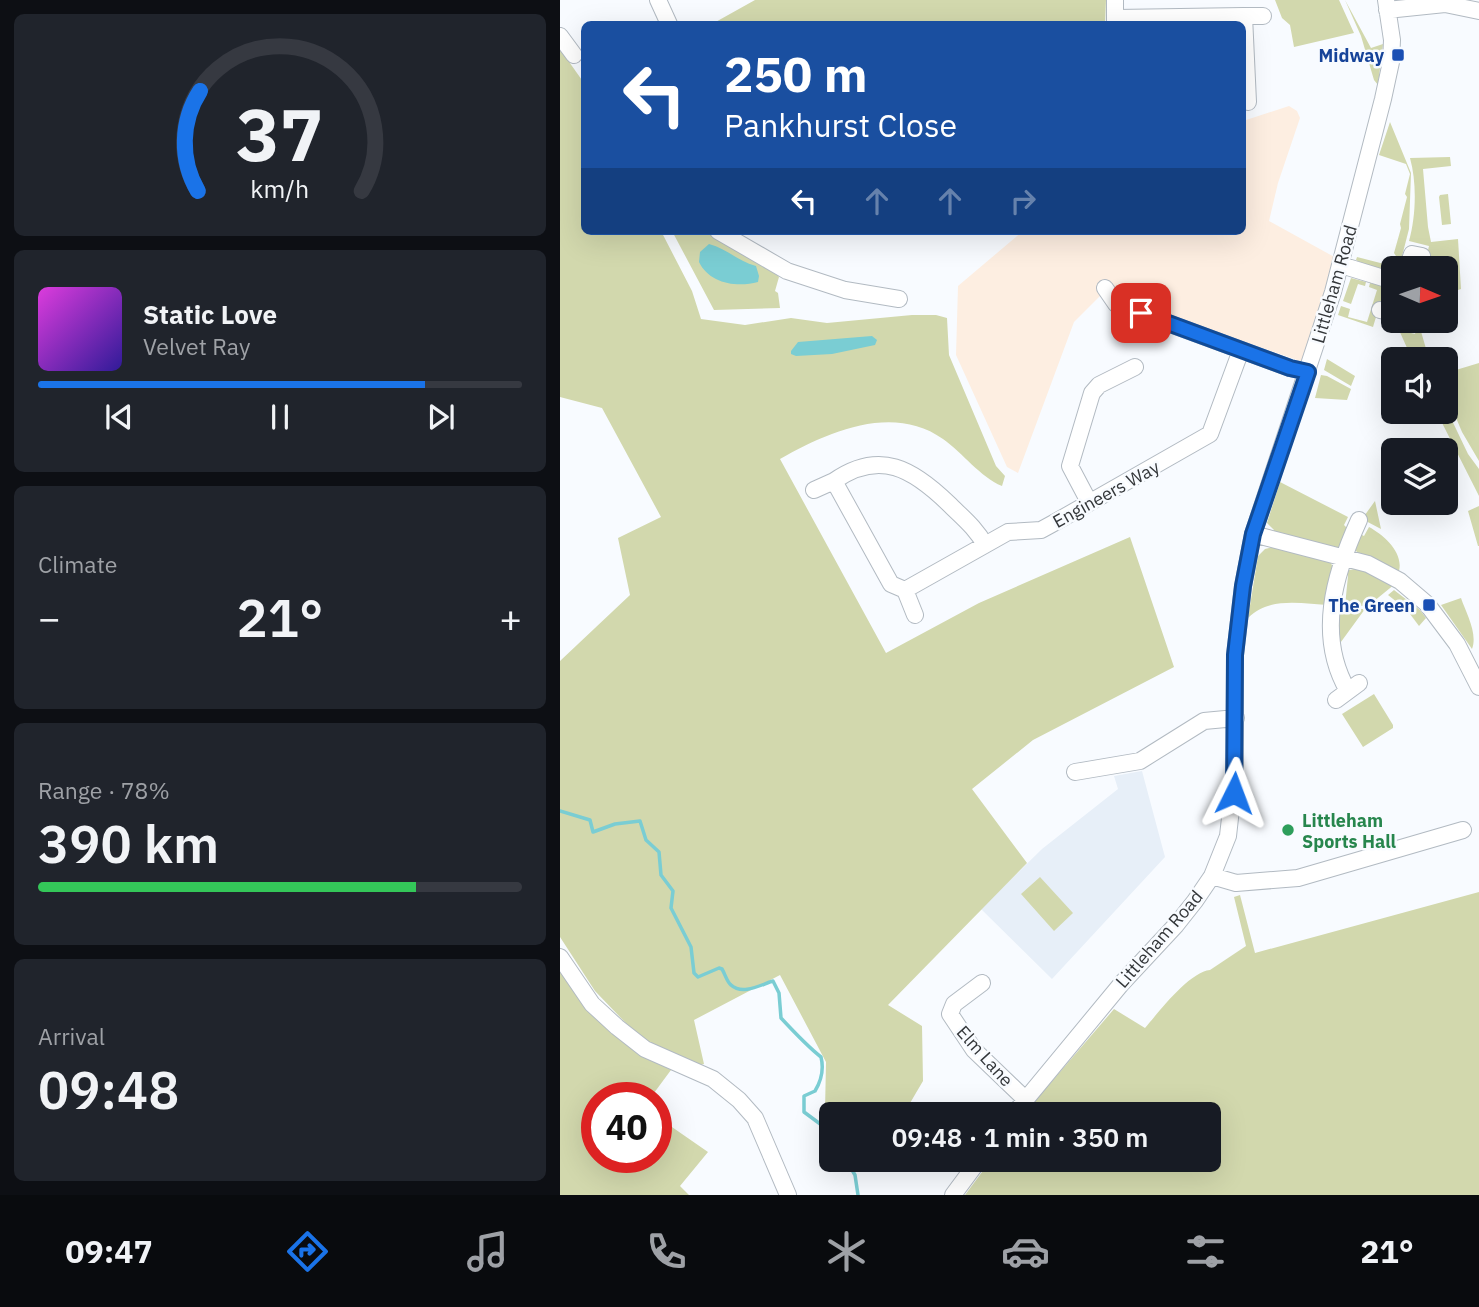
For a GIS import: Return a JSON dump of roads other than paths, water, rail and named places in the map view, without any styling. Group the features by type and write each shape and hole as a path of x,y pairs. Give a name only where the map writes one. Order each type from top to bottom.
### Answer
{"street":[{"path":"658,0 668,21"},
{"path":"1115,0 1116,21 1193,21 1212,8 1244,16 1263,16"},
{"path":"1387,5 1445,4 1478,9"},
{"name":"Littleham Road","path":"1023,1102 1122,983 1176,925 1212,876 1228,836 1233,812 1235,655 1243,586 1253,534 1341,265 1391,62 1392,40 1387,5"},
{"path":"1244,16 1244,21"},
{"path":"560,36 574,55"},
{"path":"1246,60 1248,103"},
{"path":"725,235 787,271 845,290 899,299"},
{"path":"1411,256 1422,256"},
{"path":"1341,265 1381,277"},
{"path":"1105,288 1116,304 1290,368 1308,372"},
{"name":"Engineers Way","path":"905,590 1012,531 1041,530 1210,435 1241,350"},
{"path":"1089,502 1070,466 1092,393 1098,385 1135,367"},
{"path":"814,491 856,469 884,464 907,470 926,482 979,533 985,545"},
{"path":"834,481 891,584 905,590 915,615"},
{"path":"1348,691 1338,673 1330,635 1342,557 1359,520"},
{"path":"1253,534 1368,564 1400,581 1427,604 1457,644 1479,687"},
{"path":"1075,772 1140,761 1204,721 1236,718"},
{"path":"1212,876 1236,883 1298,878 1472,828"},
{"path":"560,957 592,1004 617,1027 645,1049 713,1079 739,1100 755,1118 788,1195"},
{"name":"Elm Lane","path":"982,983 954,1004 950,1014 974,1050 1025,1099"},
{"path":"953,1195 970,1172"}],"water":[{"path":"709,244 756,266 758,282 732,284 709,275 699,262 700,252"},
{"path":"872,336 877,340 875,345 832,354 791,354 798,342"}],"waterway":[{"path":"560,811 590,820 593,832 615,824 640,821 646,840 659,852 661,875 673,891 671,908 691,947 694,973 698,977 719,968 736,988 752,988 773,981 779,993 781,1018 821,1057 820,1079 815,1091 804,1096 804,1112 819,1123"},
{"path":"853,1172 858,1195"}],"place":[{"name":"Midway","path":"1398,55"},
{"name":"The Green","path":"1429,605"},
{"name":"Littleham Sports Hall","path":"1288,830"}]}
